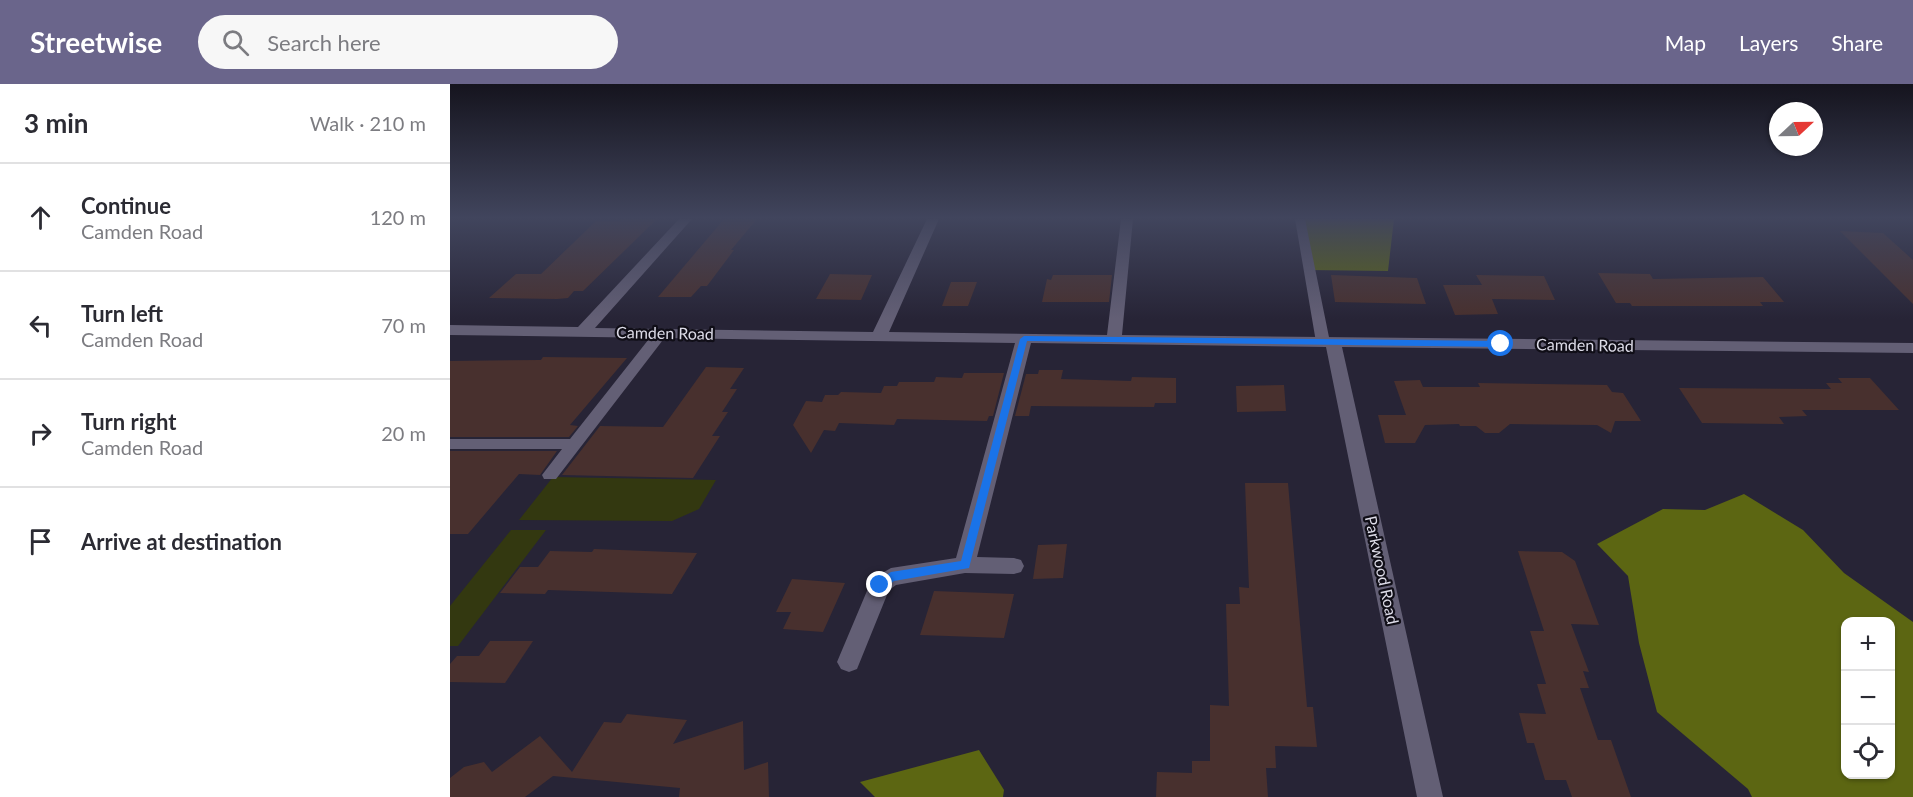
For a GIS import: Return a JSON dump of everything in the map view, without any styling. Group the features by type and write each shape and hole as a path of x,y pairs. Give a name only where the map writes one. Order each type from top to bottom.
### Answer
{"street":[{"path":"582,332 655,252"},
{"path":"879,336 918,252"},
{"path":"1114,340 1123,252"},
{"name":"Camden Road","path":"450,330 1024,339 1913,348"},
{"path":"965,565 1024,339"},
{"name":"Parkwood Road","path":"1328,342 1430,797"},
{"path":"849,662 880,585 891,577 965,565 1014,566"}],"lane":[{"path":"1308,252 1328,342"},
{"path":"550,475 662,333"},
{"path":"450,444 574,444"}],"green space":[{"path":"1305,252 1390,252 1388,271 1308,270"},
{"path":"553,477 716,480 699,509 672,521 519,520"},
{"path":"1744,494 1803,530 1844,573 1913,622 1913,797 1752,797 1748,789 1657,712 1639,643 1628,576 1597,544 1663,509 1705,510"},
{"path":"511,530 546,530 458,646 450,646 450,606"},
{"path":"979,750 1004,790 1003,797 875,797 860,782"}],"building":[{"path":"564,252 623,252 583,291 574,291 568,298 489,298 516,274 541,274"},
{"path":"696,252 732,252 707,286 701,286 691,297 658,297"},
{"path":"1861,252 1904,252 1913,260 1913,304"},
{"path":"1598,273 1650,274 1653,279 1763,277 1784,302 1760,302 1763,306 1632,306 1630,303 1616,303"},
{"path":"830,274 872,275 861,300 816,299"},
{"path":"1053,275 1112,275 1109,302 1042,302 1047,279 1051,280"},
{"path":"1331,275 1417,278 1426,304 1335,302"},
{"path":"1476,275 1544,276 1555,300 1492,299 1498,314 1455,315 1443,285 1482,285"},
{"path":"951,282 977,282 968,306 942,306"},
{"path":"543,357 627,358 570,425 578,426 569,437 450,437 450,361 541,360"},
{"path":"706,367 744,368 730,389 737,389 722,412 728,412 712,436 720,436 693,478 562,475 600,426 663,427"},
{"path":"1039,370 1063,370 1061,379 1131,381 1132,377 1176,378 1176,403 1155,403 1154,407 1031,406 1029,416 1015,416 1026,374 1038,374"},
{"path":"964,373 1004,373 993,416 989,416 987,421 897,419 894,425 839,423 835,431 824,430 811,453 793,425 806,401 822,402 825,395 838,395 841,392 881,393 884,386 897,386 899,382 934,382 936,377 962,378"},
{"path":"1838,378 1870,378 1899,410 1802,410 1807,416 1779,417 1784,424 1702,423 1679,388 1831,389 1826,383 1842,383"},
{"path":"1420,380 1423,387 1480,387 1478,383 1607,385 1612,392 1623,393 1641,421 1615,421 1611,433 1597,425 1510,424 1499,433 1485,433 1476,426 1425,425 1415,443 1385,443 1378,415 1406,415 1394,381"},
{"path":"1284,385 1286,411 1237,412 1236,386"},
{"path":"450,451 557,451 540,475 519,474 468,534 450,534"},
{"path":"1245,483 1288,483 1307,707 1313,707 1317,747 1275,746 1276,768 1266,768 1268,797 1156,797 1157,772 1192,773 1192,761 1210,761 1210,705 1229,706 1226,604 1240,604 1239,587 1249,588"},
{"path":"1067,544 1063,578 1033,579 1038,545"},
{"path":"594,549 697,553 672,594 548,590 545,594 500,593 520,567 538,567 550,551 592,552"},
{"path":"1518,551 1562,552 1575,561 1599,625 1571,624 1589,672 1583,671 1589,688 1580,688 1598,740 1611,740 1631,797 1572,797 1566,780 1545,780 1534,743 1527,743 1519,713 1546,714 1537,684 1546,684 1530,631 1544,631"},
{"path":"792,579 845,583 823,632 783,629 791,612 776,612"},
{"path":"934,591 1014,594 1004,638 920,635"},
{"path":"490,641 533,641 505,683 450,682 450,664 457,656 479,656"},
{"path":"627,714 687,720 673,744 743,721 744,770 768,762 769,797 679,797 680,788 553,776 525,797 450,797 450,778 464,767 484,762 492,772 540,736 572,772 604,722 621,723"}],"route":[{"path":"880,585 891,577 965,565 1024,339 1501,344"}]}
